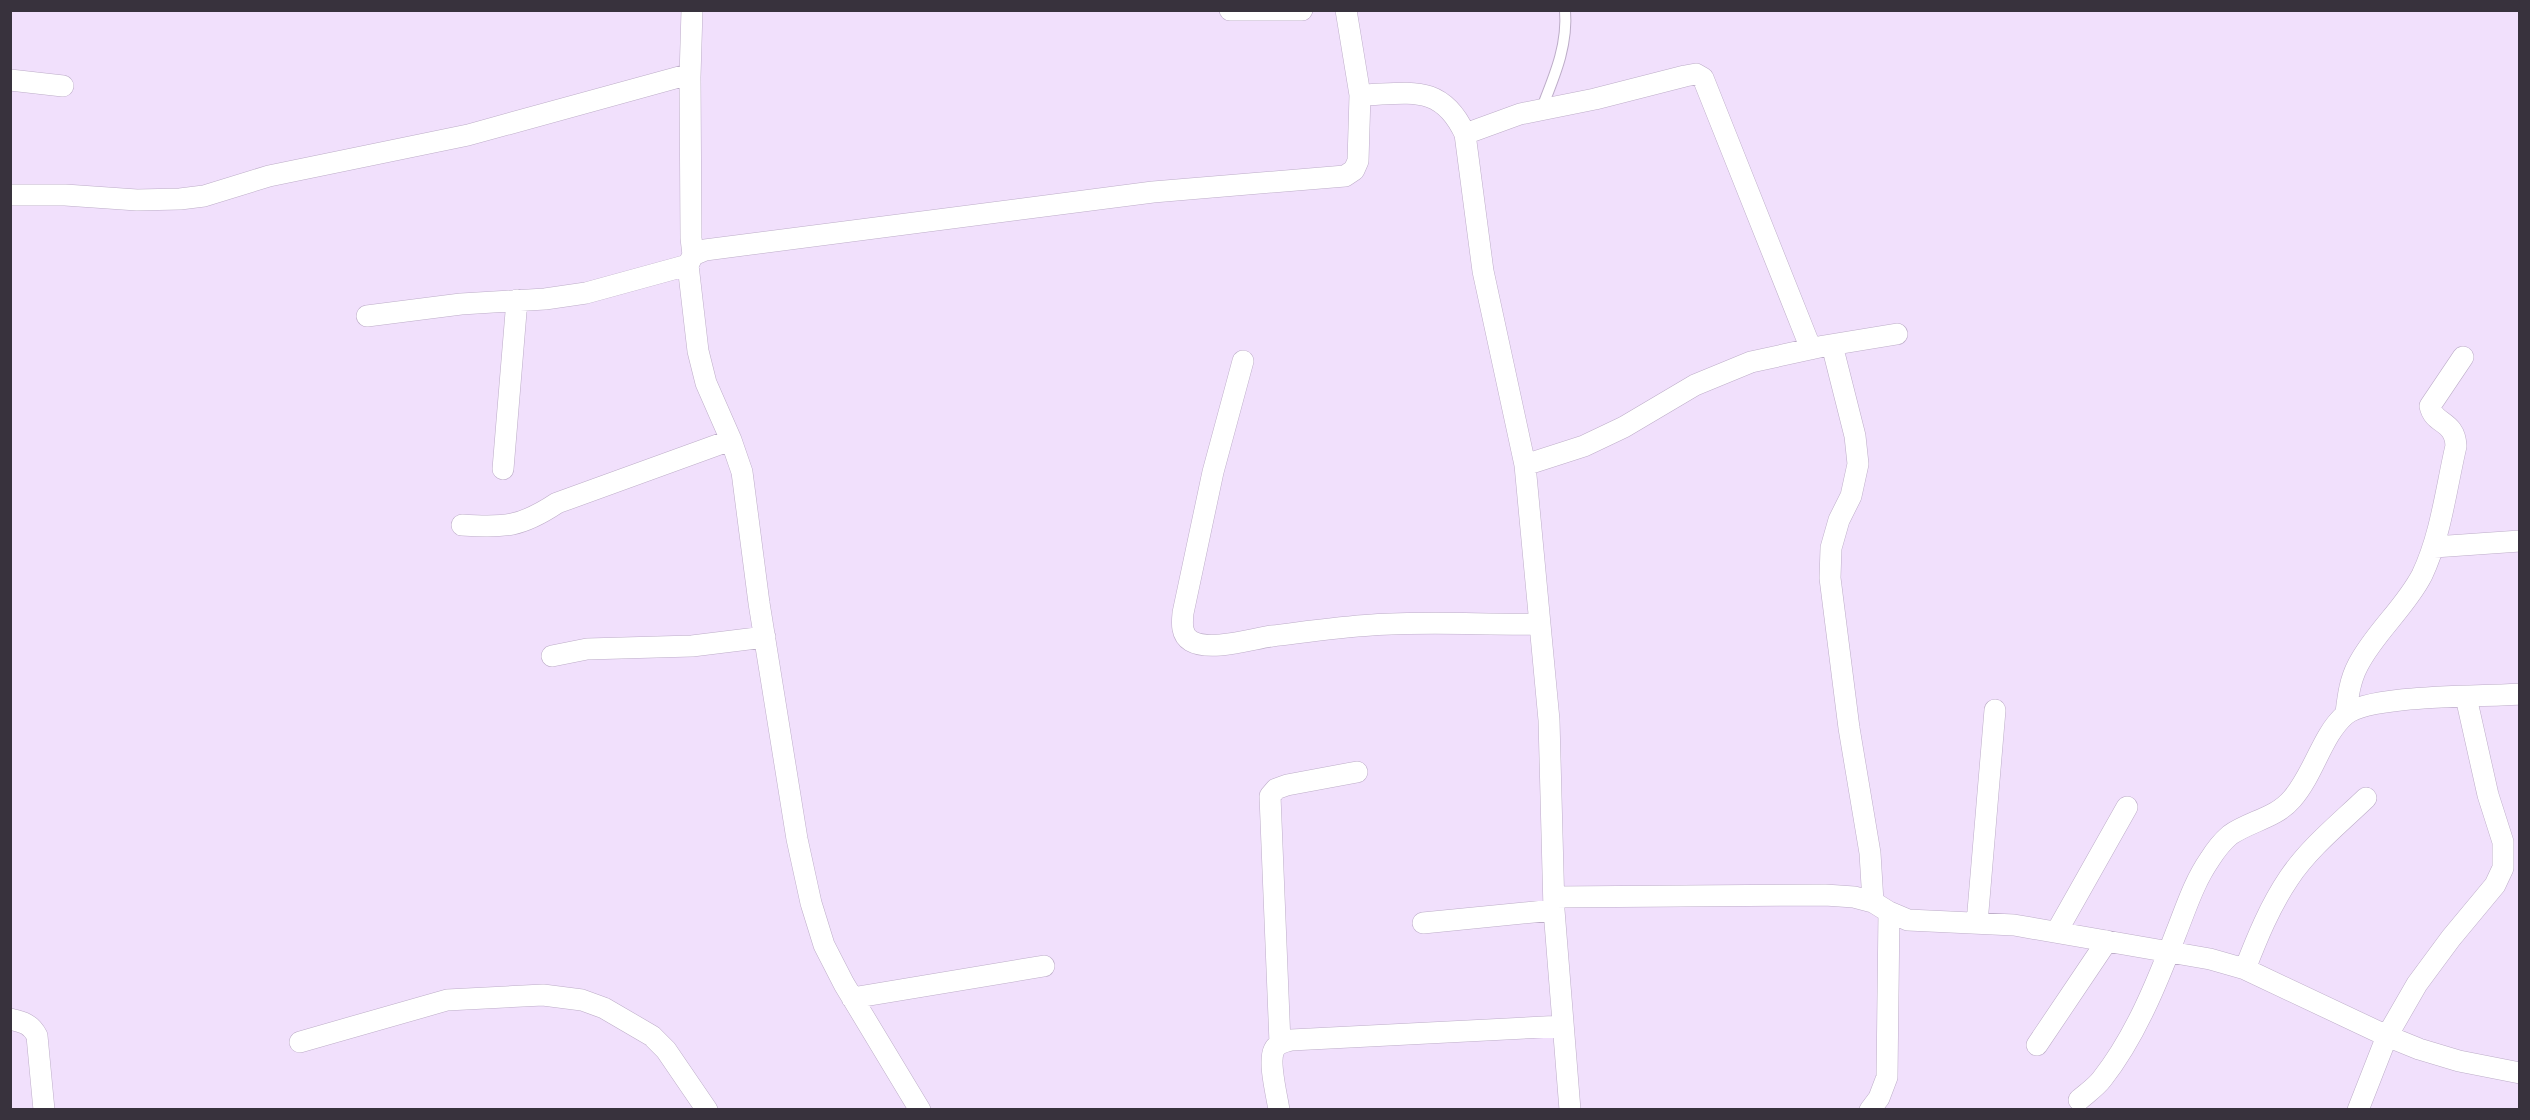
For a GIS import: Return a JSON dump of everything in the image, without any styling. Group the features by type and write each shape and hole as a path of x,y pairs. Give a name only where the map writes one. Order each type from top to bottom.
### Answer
{"street":[{"path":"692,10 690,260 698,351 706,383 731,440 742,472 797,839 811,903 824,945 852,998 920,1110"},
{"path":"1230,10 1302,10"},
{"path":"367,316 461,303 586,293 690,260 705,250 1153,192 1345,176 1354,170 1358,160 1360,95 1346,10"},
{"path":"10,195 66,195 137,200 180,200 204,196 269,176 468,135 690,74"},
{"path":"1465,134 1520,114 1595,99 1685,76 1696,74 1703,78 1811,349"},
{"path":"10,80 63,86"},
{"path":"1360,95 1419,93 1435,97 1446,104 1457,117 1465,134 1482,271 1525,465 1548,720 1554,903 1570,1110"},
{"path":"504,469 517,300"},
{"path":"1525,465 1584,446 1624,427 1695,385 1751,362 1897,334"},
{"path":"1832,345 1855,436 1858,464 1851,496 1839,520 1831,548 1830,578 1849,728 1881,907 1887,1077 1879,1098 1870,1110"},
{"path":"2346,713 2349,690 2358,664 2403,605 2434,547 2456,446 2456,436 2452,429 2434,415 2430,406 2463,357"},
{"path":"1243,361 1213,472 1183,613 1182,626 1185,635 1192,642 1224,645 1264,637 1373,625 1540,624"},
{"path":"462,525 493,527 516,525 540,514 557,502 731,440"},
{"path":"2434,547 2520,542"},
{"path":"552,656 587,649 692,646 765,637"},
{"path":"2079,1100 2102,1080 2127,1039 2168,953 2199,876 2211,858 2229,836 2272,815 2290,801 2308,779 2332,729 2346,713 2367,705 2390,701 2520,694"},
{"path":"2358,1110 2387,1036 2417,984 2495,885 2503,868 2503,842 2486,786 2466,698"},
{"path":"1977,923 1995,710"},
{"path":"1280,1043 1270,796 1276,789 1287,785 1357,772"},
{"path":"2245,969 2264,921 2289,877 2366,798"},
{"path":"2057,931 2127,807"},
{"path":"1423,923 1554,903 1825,895 1854,897 1917,921 1977,923 2057,931 2210,959 2245,969 2387,1036 2420,1049 2459,1061 2520,1073"},
{"path":"2037,1045 2107,941"},
{"path":"852,998 1044,966"},
{"path":"300,1042 447,1000 543,995 582,1000 604,1008 652,1036 666,1050 707,1110"},
{"path":"10,1019 23,1022 33,1028 37,1036 44,1110"},
{"path":"1279,1110 1272,1062 1274,1050 1280,1043 1291,1040 1563,1026"}],"lane":[{"path":"1541,110 1559,67 1567,29 1565,10"}]}
